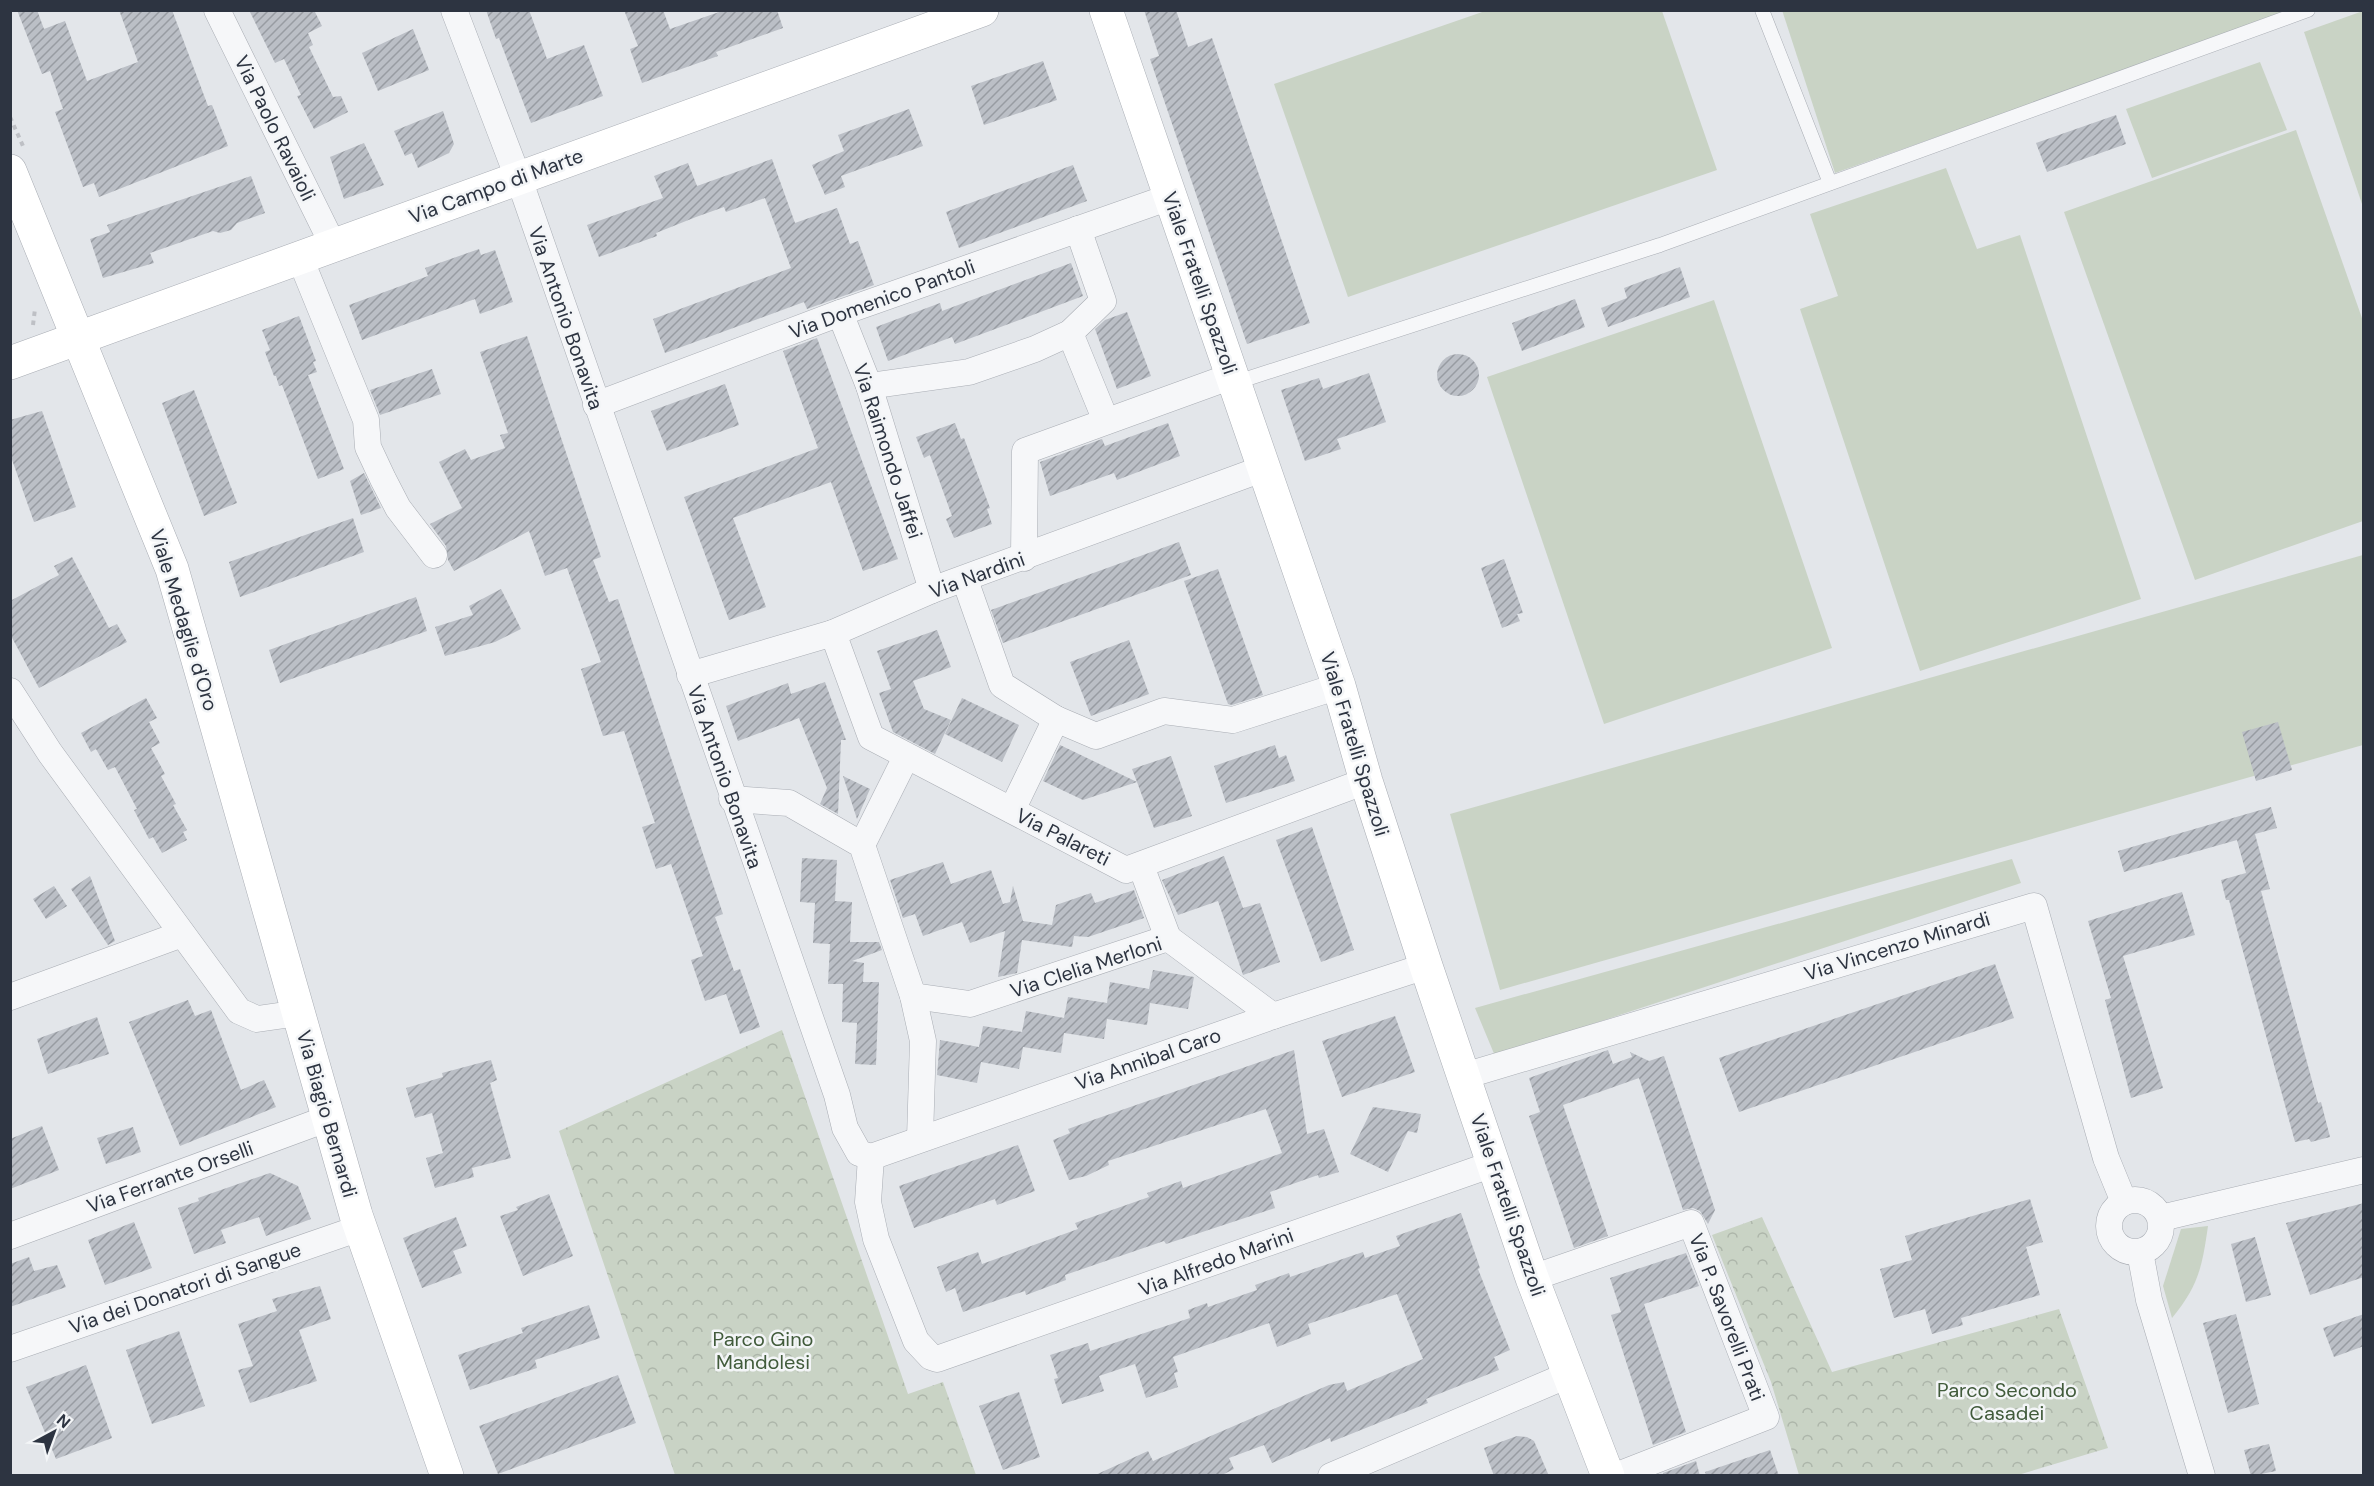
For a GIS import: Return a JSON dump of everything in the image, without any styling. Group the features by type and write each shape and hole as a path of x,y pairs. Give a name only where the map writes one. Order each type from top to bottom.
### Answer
{"street":[{"name":"Via Paolo Ravaioli","path":"217,10 333,245"},
{"name":"Via Antonio Bonavita","path":"454,10 516,179 525,196 732,799 837,1095 845,1128 860,1153 871,1157"},
{"name":"Via Campo di Marte","path":"21,359 982,10"},
{"name":"Viale Fratelli Spazzoli","path":"1106,10 1262,469 1339,686 1366,781 1426,966 1532,1278 1608,1476"},
{"name":"Viale Medaglie d'Oro","path":"10,171 80,338 172,569 299,1013"},
{"name":"Via Domenico Pantoli","path":"596,405 840,313 1170,197"},
{"path":"869,386 969,372 1035,349 1070,333 1103,301 1078,229"},
{"path":"300,258 366,420 368,447 398,508 434,555"},
{"name":"Via Raimondo Jaffei","path":"840,313 869,386 932,590"},
{"path":"1070,333 1106,421"},
{"path":"1024,558 1025,451 1106,421 1233,380"},
{"name":"Via Nardini","path":"690,675 833,633 932,590 965,580 1262,469"},
{"path":"965,580 1002,685 1056,719 1096,736 1164,711 1233,720 1339,686"},
{"name":"Via Palareti","path":"833,633 871,737 1126,870 1366,781"},
{"name":"Via Biagio Bernardi","path":"10,691 50,753 239,1011 257,1019 299,1013 360,1228 447,1476"},
{"path":"1012,810 1056,719"},
{"path":"862,845 906,757"},
{"path":"732,799 789,803 862,845 913,996 922,1041 920,1138"},
{"path":"1141,866 1168,938"},
{"name":"Via Vincenzo Minardi","path":"1464,1076 2034,906 2106,1158 2124,1202"},
{"path":"10,997 182,934"},
{"name":"Via Clelia Merloni","path":"913,996 970,1004 1168,938 1273,1016"},
{"name":"Via Annibal Caro","path":"871,1157 1273,1016 1426,966"},
{"name":"Via Ferrante Orselli","path":"10,1236 329,1118"},
{"name":"Via Alfredo Marini","path":"871,1157 868,1202 876,1239 916,1341 931,1358 937,1359 1493,1164"},
{"path":"2161,1218 2364,1170"},
{"path":"2142,1200 2150,1204 2161,1218 2162,1227 2156,1244 2140,1252 2123,1250 2112,1238 2109,1221 2117,1207 2124,1202 2142,1200"},
{"name":"Via P. Savorelli Prati","path":"1532,1278 1691,1223 1766,1417 1615,1476"},
{"name":"Via dei Donatori di Sangue","path":"10,1349 360,1228"},
{"path":"2140,1252 2149,1300 2202,1476"},
{"path":"1331,1476 1568,1375"}],"lane":[{"path":"1762,10 1830,183"},
{"path":"1233,380 1660,245 2308,10"}],"path":[{"path":"21,359 23,335 35,323 34,306"}],"green space":[{"path":"1488,10 1662,11 1717,170 1348,297 1274,84"},
{"path":"1782,10 2292,11 1835,173"},
{"path":"2364,11 2363,207 2304,32"},
{"path":"2260,62 2287,130 2152,178 2126,109"},
{"path":"2296,130 2363,321 2363,521 2195,580 2064,212"},
{"path":"1946,168 1977,249 2020,235 2141,599 1920,671 1800,309 1838,296 1810,214"},
{"path":"1714,300 1832,648 1604,724 1487,377"},
{"path":"2363,555 2363,745 1500,990 1450,814"},
{"path":"2012,859 2021,883 1495,1056 1475,1008"},
{"name":"Parco Gino Mandolesi","path":"782,1030 908,1394 943,1382 976,1475 675,1475 559,1131"},
{"name":"Parco Secondo Casadei","path":"1762,1217 1832,1372 2059,1309 2108,1448 2018,1475 1799,1475 1771,1382 1712,1235"},
{"path":"2208,1226 2198,1275 2172,1318 2163,1286 2181,1229"}],"building":[{"path":"17,10 37,10 44,29 65,21 87,81 138,62 119,10 172,10 208,106 212,105 228,146 99,197 94,183 83,187 55,112 63,109 50,71 42,74"},
{"path":"249,10 314,10 322,26 308,33 313,45 309,47 333,97 341,96 348,112 314,129 297,96 301,95 284,59 275,63"},
{"path":"486,10 529,10 547,59 584,45 603,96 531,123"},
{"path":"624,10 663,10 670,29 725,10 777,10 783,28 716,52 718,56 642,83 630,49 638,46"},
{"path":"1144,10 1176,10 1188,47 1212,38 1310,323 1247,344 1150,59 1159,56"},
{"path":"413,29 429,70 378,91 362,53"},
{"path":"1043,61 1057,100 984,125 971,86"},
{"path":"909,109 923,146 841,176 845,187 825,195 812,165 844,151 838,135"},
{"path":"443,111 454,144 449,153 418,168 412,153 405,156 394,131"},
{"path":"2116,115 2126,144 2047,172 2036,143"},
{"path":"364,143 384,185 344,199 330,157"},
{"path":"772,159 795,223 837,208 850,244 858,241 874,285 807,309 804,302 665,353 653,319 791,268 765,198 726,212 724,207 656,233 657,236 599,257 587,225 663,198 654,176 688,163 697,186"},
{"path":"1073,165 1087,201 959,248 946,212"},
{"path":"251,176 265,213 237,223 231,230 220,233 213,231 150,253 154,263 103,278 90,239 110,232 107,225"},
{"path":"479,249 481,255 495,250 513,302 480,314 475,299 362,340 349,305 428,276 425,268"},
{"path":"1071,263 1083,296 955,344 952,337 888,361 876,327 940,303 942,311"},
{"path":"1680,267 1690,297 1608,327 1601,308 1627,298 1624,288"},
{"path":"1575,299 1585,327 1522,351 1512,323"},
{"path":"1127,312 1151,376 1117,389 1095,329 1105,320"},
{"path":"299,316 316,361 313,362 317,372 308,375 344,469 318,479 282,385 279,386 274,376 265,352 270,350 262,330"},
{"path":"527,336 601,557 593,560 609,602 618,599 723,914 715,917 734,971 740,969 760,1027 740,1034 726,994 705,1001 691,960 703,956 671,864 656,869 642,827 655,823 624,731 603,736 581,669 601,662 567,568 545,576 529,531 454,571 448,560 446,546 430,524 462,508 439,462 465,449 471,460 505,448 500,435 508,433 480,352"},
{"path":"817,338 898,559 863,571 831,482 733,518 766,607 729,620 684,497 818,448 783,351"},
{"path":"1458,354 1473,360 1479,375 1473,390 1458,396 1443,390 1437,375 1443,360"},
{"path":"432,369 441,394 380,415 370,390"},
{"path":"1369,373 1386,422 1337,439 1341,449 1305,461 1281,390 1319,378 1323,389"},
{"path":"725,384 739,425 667,451 651,411"},
{"path":"194,390 237,503 204,516 162,403"},
{"path":"42,411 76,507 34,522 10,454 10,420"},
{"path":"955,423 961,439 964,438 990,508 987,509 992,524 954,538 946,519 952,516 930,455 924,458 916,437"},
{"path":"1168,423 1180,456 1117,480 1114,473 1050,496 1040,462 1102,439 1105,446"},
{"path":"364,473 381,508 361,515 350,481"},
{"path":"353,518 364,552 240,597 229,562"},
{"path":"1179,542 1191,575 1003,643 991,610"},
{"path":"72,557 109,628 117,624 127,642 39,688 10,634 10,601 59,575 54,566"},
{"path":"1504,559 1523,613 1517,614 1520,621 1502,628 1481,568"},
{"path":"1218,569 1263,695 1232,705 1228,704 1184,581"},
{"path":"501,589 521,629 495,642 445,656 435,627 473,615 469,606"},
{"path":"416,597 427,631 280,683 269,650"},
{"path":"937,630 951,667 913,681 924,709 951,720 935,754 893,732 879,693 891,689 877,651"},
{"path":"1129,640 1149,694 1091,716 1070,662"},
{"path":"825,682 846,740 841,740 838,814 820,804 827,788 799,718 738,741 726,706 788,683 791,694"},
{"path":"146,698 157,718 149,722 160,743 151,748 165,774 161,776 176,804 173,805 187,830 183,832 187,840 162,853 153,837 149,839 134,810 137,809 115,767 108,770 96,749 91,752 81,733"},
{"path":"962,698 1019,725 1002,762 945,734"},
{"path":"2278,722 2292,770 2256,781 2242,732"},
{"path":"1060,745 1137,782 1083,800 1043,781"},
{"path":"1275,745 1279,758 1286,755 1295,781 1226,803 1214,766"},
{"path":"1171,756 1192,816 1154,828 1132,769"},
{"path":"843,776 870,789 857,819"},
{"path":"2271,807 2277,828 2255,834 2270,889 2261,891 2318,1103 2321,1102 2330,1137 2311,1142 2309,1139 2295,1142 2229,900 2226,900 2221,880 2246,873 2237,840 2124,872 2118,851"},
{"path":"1312,827 1354,950 1321,962 1276,840"},
{"path":"1224,856 1243,908 1260,903 1280,962 1243,975 1218,901 1178,915 1162,880"},
{"path":"802,858 837,860 835,901 852,902 850,942 879,942 882,950 852,961 864,963 863,982 879,982 876,1065 855,1064 857,1023 842,1022 843,984 828,984 830,944 813,943 815,903 800,902"},
{"path":"943,862 951,884 991,870 1003,904 1010,902 1013,886 1023,921 1052,925 1056,905 1091,893 1095,903 1134,890 1144,918 1088,937 1074,936 1072,947 1022,940 1017,973 998,977 1005,931 970,943 962,922 923,936 915,914 903,918 890,880"},
{"path":"90,876 115,941 108,945 71,889"},
{"path":"54,886 67,906 46,919 33,899"},
{"path":"2182,892 2195,935 2123,956 2163,1088 2131,1098 2105,1000 2111,998 2088,921"},
{"path":"1995,964 2014,1018 1739,1112 1719,1058"},
{"path":"1153,970 1194,977 1188,1009 1150,1003 1147,1025 1107,1019 1104,1039 1064,1033 1061,1053 1023,1047 1019,1069 981,1062 977,1083 937,1075 940,1040 979,1047 983,1026 1022,1032 1026,1011 1064,1018 1068,997 1107,1003 1110,982 1149,989"},
{"path":"188,1000 195,1016 211,1010 241,1090 264,1080 276,1107 180,1146 129,1022"},
{"path":"1395,1016 1415,1072 1342,1097 1322,1041"},
{"path":"97,1017 109,1054 48,1074 37,1039"},
{"path":"1294,1050 1307,1134 1324,1129 1339,1172 1319,1178 1318,1175 1270,1192 1275,1208 1166,1244 1164,1241 1065,1275 1066,1280 1026,1295 1025,1291 963,1312 955,1288 946,1292 937,1267 978,1252 982,1264 1078,1229 1075,1223 1149,1197 1147,1193 1181,1181 1183,1188 1282,1153 1266,1109 1108,1161 1109,1165 1086,1176 1069,1180 1053,1140 1070,1133 1068,1129"},
{"path":"1608,1050 1613,1064 1632,1057 1630,1052 1649,1061 1664,1056 1715,1210 1708,1224 1700,1211 1693,1208 1683,1210 1639,1078 1563,1105 1608,1236 1574,1248 1529,1116 1540,1112 1529,1078"},
{"path":"491,1060 497,1080 490,1083 511,1158 472,1168 474,1177 435,1188 426,1158 443,1153 432,1113 415,1118 406,1088 443,1077 442,1073"},
{"path":"1373,1107 1421,1114 1417,1133 1408,1131 1388,1172 1350,1154"},
{"path":"42,1126 59,1170 10,1189 10,1139"},
{"path":"133,1127 141,1152 106,1164 97,1138"},
{"path":"1018,1145 1035,1191 997,1205 995,1199 914,1228 899,1186"},
{"path":"270,1173 298,1186 311,1219 266,1236 259,1217 221,1230 226,1243 194,1254 178,1208 199,1201 198,1198"},
{"path":"549,1194 573,1256 523,1276 500,1216 518,1210 516,1207"},
{"path":"2030,1199 2043,1242 2026,1247 2040,1295 1961,1318 1963,1325 1932,1334 1925,1309 1894,1318 1880,1269 1912,1260 1905,1236"},
{"path":"2364,1203 2364,1277 2310,1295 2286,1223"},
{"path":"1461,1213 1480,1268 1478,1269 1510,1350 1494,1357 1499,1370 1426,1399 1428,1403 1331,1442 1330,1438 1272,1463 1264,1445 1229,1458 1234,1469 1220,1476 1093,1476 1148,1451 1153,1461 1329,1385 1344,1382 1347,1391 1423,1359 1397,1294 1308,1324 1311,1334 1277,1347 1269,1323 1173,1357 1178,1372 1174,1373 1178,1387 1146,1398 1135,1364 1099,1376 1104,1391 1062,1404 1054,1379 1058,1378 1050,1355 1088,1343 1090,1351 1190,1318 1188,1310 1207,1303 1208,1307 1257,1290 1255,1285 1289,1273 1290,1277 1363,1252 1365,1258 1400,1246 1396,1236"},
{"path":"456,1217 467,1246 453,1251 462,1273 422,1288 403,1238"},
{"path":"134,1222 152,1268 105,1285 88,1240"},
{"path":"2255,1237 2271,1295 2246,1302 2231,1244"},
{"path":"1686,1253 1699,1286 1644,1304 1686,1432 1653,1445 1611,1315 1621,1312 1610,1278"},
{"path":"29,1257 34,1271 57,1265 66,1287 10,1307 10,1264"},
{"path":"320,1286 331,1319 299,1330 317,1381 250,1403 238,1370 253,1366 238,1324 277,1311 272,1299"},
{"path":"589,1305 600,1338 535,1360 537,1368 470,1390 458,1355 523,1333 521,1328"},
{"path":"2236,1314 2259,1404 2228,1413 2203,1323"},
{"path":"2364,1314 2364,1346 2334,1357 2323,1328"},
{"path":"179,1331 205,1406 152,1424 126,1350"},
{"path":"86,1365 112,1438 56,1459 26,1387"},
{"path":"618,1375 636,1423 498,1474 479,1426"},
{"path":"1019,1392 1040,1457 1003,1470 979,1406"},
{"path":"1517,1436 1527,1437 1534,1441 1549,1476 1494,1476 1484,1448"},
{"path":"2269,1444 2276,1471 2251,1476 2244,1450"},
{"path":"1770,1450 1779,1476 1706,1476 1705,1472"},
{"path":"1696,1461 1700,1476 1663,1476 1663,1473"}]}
